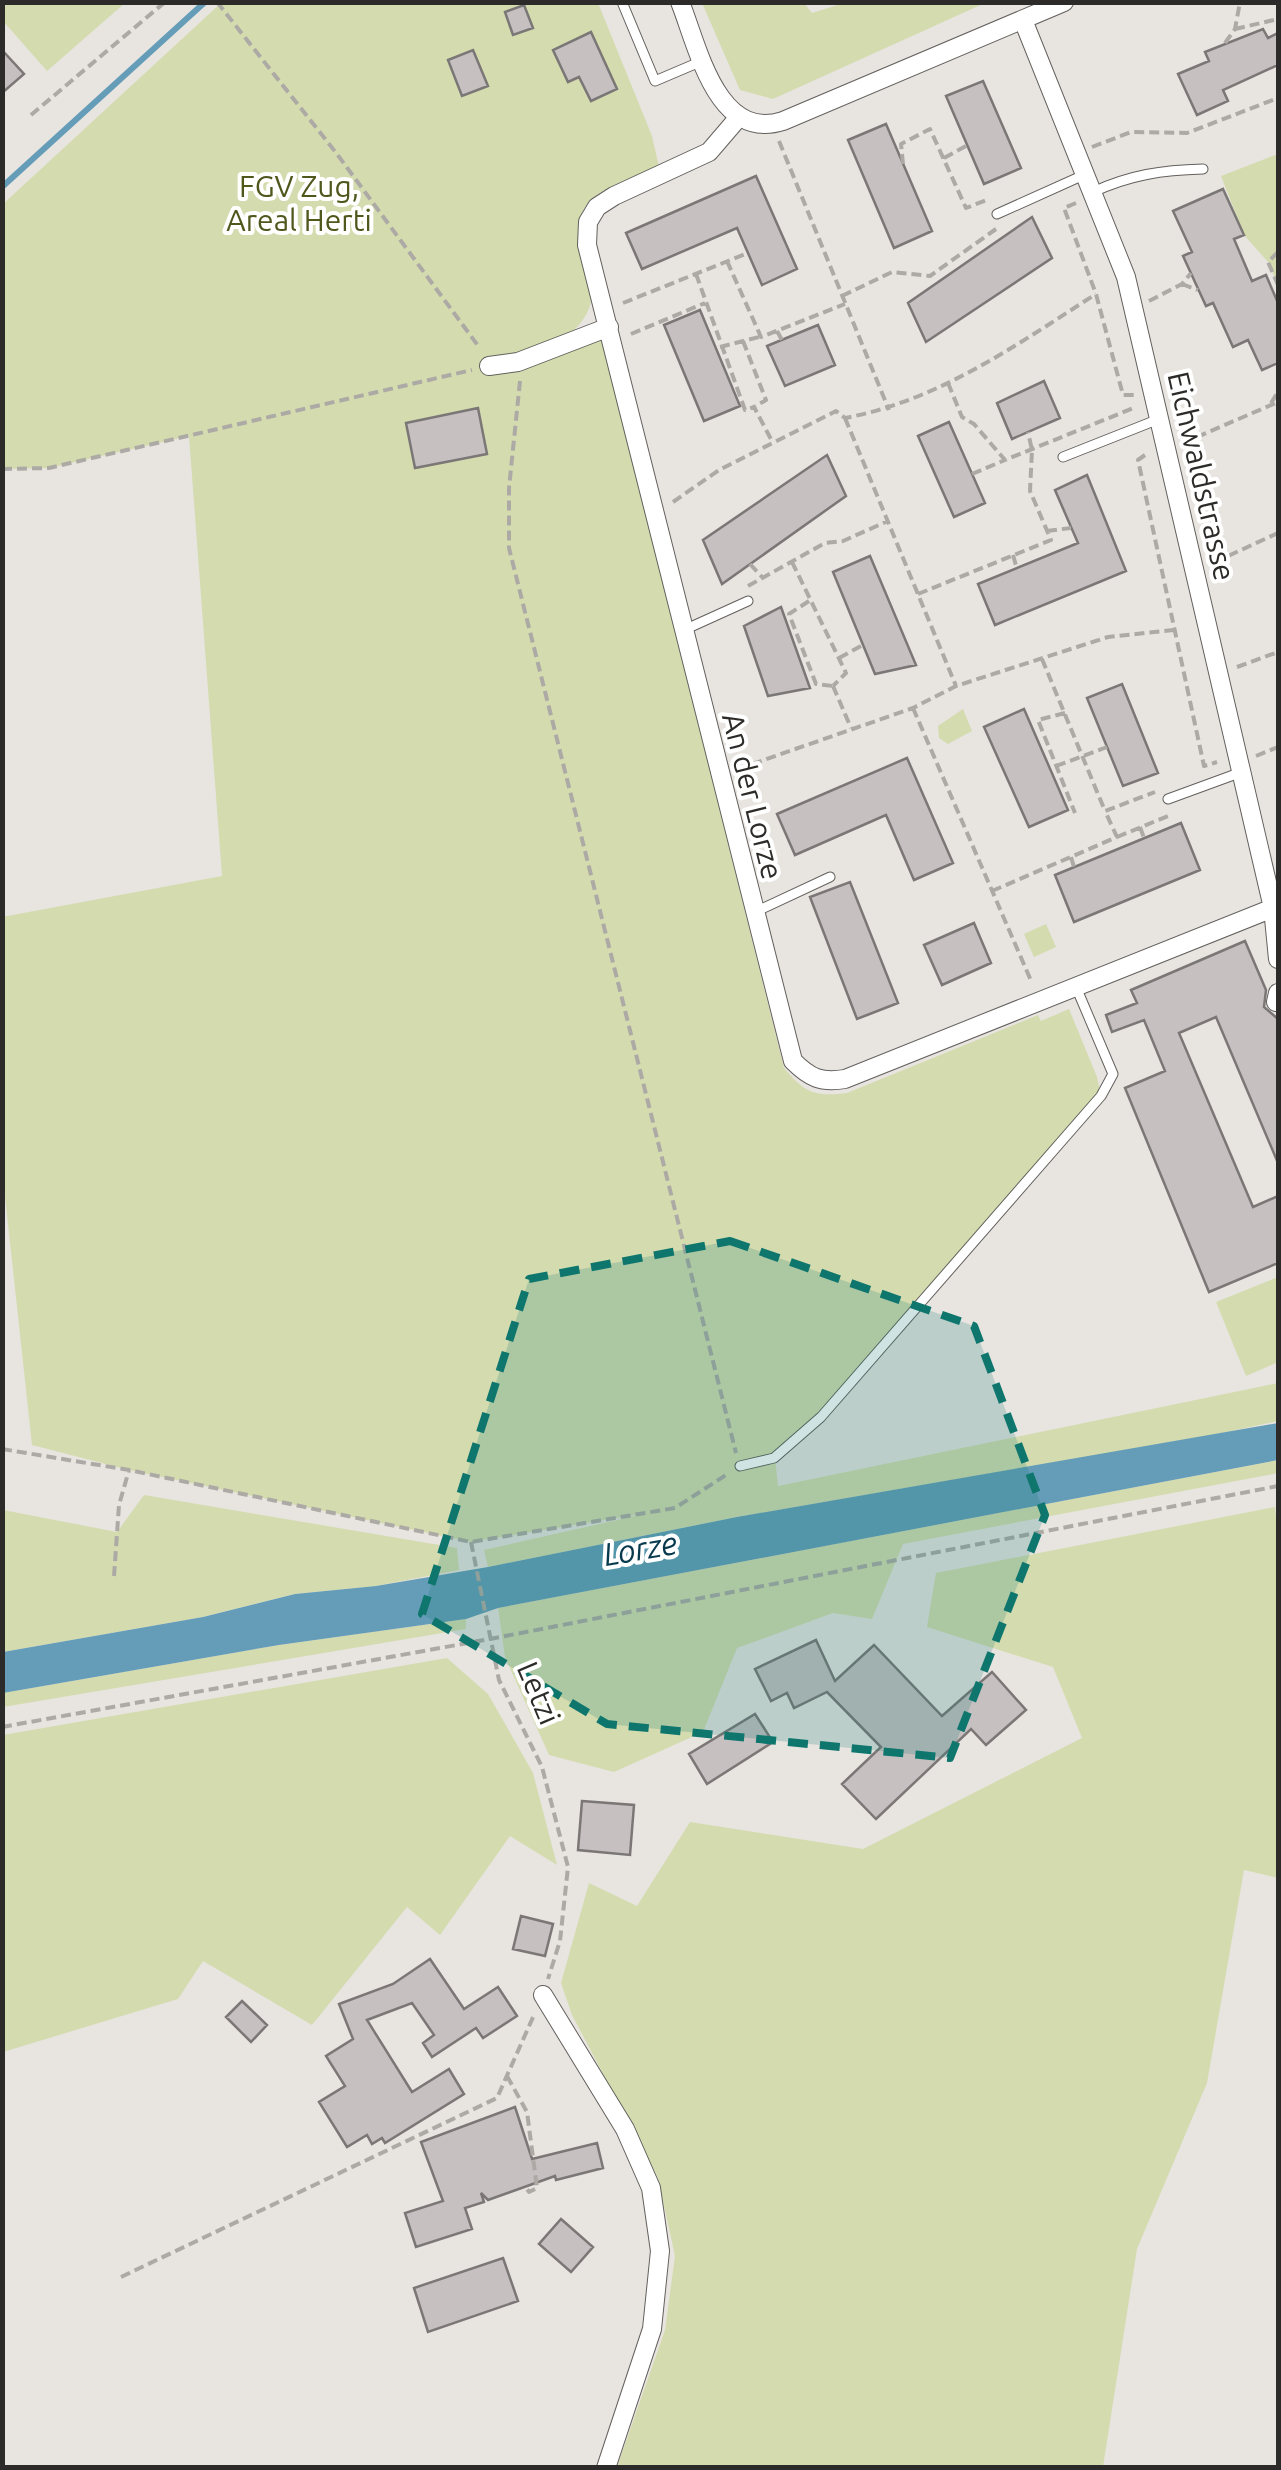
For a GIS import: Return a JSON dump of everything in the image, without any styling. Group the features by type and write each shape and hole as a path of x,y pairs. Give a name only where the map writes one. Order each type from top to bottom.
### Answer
{"street":[{"path":"680,2 720,98 739,117 774,124 1064,2"},
{"name":"Eichwaldstrasse","path":"1023,20 1087,189 1126,278 1154,421 1273,908 1278,959"},
{"name":"An der Lorze","path":"739,117 709,152 598,207 588,222 587,244 794,1061 808,1076 826,1082 846,1079 1273,908"},
{"path":"490,366 518,362 609,326"},
{"path":"543,1995 625,2129 651,2188 660,2250 652,2329 606,2468"}],"lane":[{"path":"622,2 655,82 704,60"},
{"path":"997,214 1158,170 1203,169"},
{"path":"1063,457 1154,421"},
{"path":"684,630 748,601"},
{"path":"1168,799 1236,764"},
{"path":"755,912 830,877"},
{"path":"740,1466 774,1458 821,1417 1100,1096 1113,1074 1076,987"}],"path":[{"path":"31,115 165,2"},
{"path":"1225,43 1235,29 1240,2"},
{"path":"2,469 49,468 490,366 348,169 217,3"},
{"path":"1235,29 1278,19"},
{"path":"1089,148 1130,132 1188,133 1278,98"},
{"path":"774,124 888,410"},
{"path":"903,164 901,144 930,129 966,208 1001,195"},
{"path":"944,158 968,146"},
{"path":"972,474 1141,405 1138,395 1123,395 1096,294 1064,208 1087,189"},
{"path":"930,276 1008,220"},
{"path":"1278,252 1268,262 1278,285"},
{"path":"609,326 696,274 748,253"},
{"path":"726,261 761,337"},
{"path":"842,296 892,272 930,276 937,283"},
{"path":"1145,303 1182,284 1191,273"},
{"path":"696,274 723,360 745,410 766,400 743,341"},
{"path":"1182,284 1198,290"},
{"path":"845,418 888,410 982,368 1096,294"},
{"path":"609,326 706,303"},
{"path":"720,347 761,337 845,304"},
{"path":"778,331 782,340"},
{"path":"2,1449 129,1470 471,1542 675,1508 740,1466 509,548 509,488 520,383 518,362"},
{"path":"948,383 962,416 1006,460"},
{"path":"1271,403 1278,392"},
{"path":"1178,444 1278,402"},
{"path":"754,407 773,443"},
{"path":"655,514 719,470 836,412 845,418 956,686"},
{"path":"1154,421 1152,452 1138,460 1204,766 1236,764"},
{"path":"918,594 1050,540 1030,492 1032,450 1028,432"},
{"path":"750,586 825,544 844,541 888,521"},
{"path":"1046,530 1071,528"},
{"path":"1206,566 1278,533"},
{"path":"1013,555 1017,568"},
{"path":"792,562 846,672 833,686"},
{"path":"750,564 763,578"},
{"path":"810,600 789,614 816,684 833,686"},
{"path":"719,776 914,708 956,686 1042,658 1108,638 1174,630"},
{"path":"839,658 863,645"},
{"path":"1228,670 1278,652"},
{"path":"992,890 1117,837 1042,658"},
{"path":"833,686 852,730"},
{"path":"914,708 1040,1001"},
{"path":"1065,713 1038,720 1047,753 1075,812"},
{"path":"1056,766 1107,747"},
{"path":"1195,777 1278,747"},
{"path":"1105,811 1159,791"},
{"path":"1140,828 1144,838"},
{"path":"1071,857 1074,867"},
{"path":"114,1576 118,1505 129,1470"},
{"name":"Letzi","path":"507,2076 543,1995 560,1941 568,1867 542,1767 499,1680 490,1640 1278,1486"},
{"path":"2,1727 490,1640 471,1542"},
{"path":"507,2076 527,2112 537,2188 529,2192 526,2186"},
{"path":"122,2277 484,2105 497,2098 507,2076"}],"highlighted area":[{"path":"730,1241 974,1326 1045,1515 950,1758 607,1724 422,1614 529,1279"}],"green space":[{"path":"2,3 125,3 47,71 3,21"},
{"name":"FGV Zug, Areal Herti","path":"221,3 598,3 652,136 659,167 605,190 583,211 579,235 590,306 578,326 555,347 602,340 784,1068 811,1091 847,1093 1038,1015 1041,1021 1069,1009 1097,1077 1101,1096 821,1417 775,1458 778,1486 1278,1383 1278,1421 737,1517 488,1567 484,1550 648,1513 471,1542 129,1470 32,1445 3,1178 2,917 222,876 189,436 49,468 3,469 3,204"},
{"path":"702,3 804,3 812,13 844,3 985,3 773,99 740,90"},
{"path":"1278,154 1278,285 1268,262 1244,235 1221,176"},
{"path":"963,709 972,731 948,744 939,738 938,726"},
{"path":"1046,924 1056,947 1034,957 1024,934"},
{"path":"1278,1277 1278,1362 1246,1376 1216,1302"},
{"path":"1278,1460 1278,1473 903,1544 872,1619 833,1613 737,1648 703,1732 614,1772 549,1755 505,1657 498,1608"},
{"path":"144,1495 457,1548 459,1570 376,1586 295,1594 203,1617 3,1652 3,1510 117,1532"},
{"path":"1275,1507 1278,1878 1244,1870 1207,2083 1137,2249 1103,2467 617,2467 665,2330 675,2256 658,2178 572,2015 561,1983 589,1883 637,1906 690,1822 863,1849 1082,1738 1053,1667 927,1627 936,1573"},
{"path":"466,1619 466,1629 3,1707 3,1693 279,1645"},
{"path":"447,1658 488,1694 533,1773 557,1865 510,1836 440,1935 407,1907 312,2025 203,1961 178,1999 3,2052 3,1735"}],"water":[{"name":"Lorze","path":"1278,1423 1278,1460 498,1608 466,1619 279,1645 3,1693 3,1652 203,1617 295,1594 376,1586 488,1567 737,1517"}],"building":[{"path":"524,5 533,28 513,35 505,12"},
{"path":"1263,29 1268,38 1278,33 1278,65 1223,90 1228,101 1197,115 1178,74 1209,61 1205,52"},
{"path":"591,32 617,89 591,101 579,77 568,82 553,50"},
{"path":"2,50 24,74 2,93"},
{"path":"473,50 488,86 462,96 448,60"},
{"path":"983,81 1021,168 984,184 946,96"},
{"path":"886,124 932,231 894,248 848,140"},
{"path":"756,176 797,269 762,285 737,228 642,269 626,233"},
{"path":"1223,189 1244,235 1234,239 1252,281 1266,275 1278,303 1278,363 1262,370 1248,340 1233,347 1213,303 1206,306 1183,256 1192,252 1173,211"},
{"path":"1032,217 1052,258 926,342 908,303"},
{"path":"700,310 740,406 704,421 664,325"},
{"path":"818,325 835,365 785,386 767,346"},
{"path":"1044,381 1060,418 1012,439 997,403"},
{"path":"478,408 487,454 415,468 406,423"},
{"path":"949,422 985,503 954,517 918,436"},
{"path":"827,455 846,496 722,584 703,540"},
{"path":"1087,475 1126,571 995,625 978,584 1078,543 1055,490"},
{"path":"870,556 916,665 875,674 833,572"},
{"path":"781,607 810,688 768,696 744,626"},
{"path":"1122,684 1158,773 1123,786 1087,698"},
{"path":"1024,709 1068,810 1029,827 984,727"},
{"path":"907,758 953,863 914,880 886,815 795,855 777,814"},
{"path":"1181,823 1200,870 1074,922 1055,875"},
{"path":"850,882 898,1003 857,1019 810,897"},
{"path":"974,923 991,963 942,985 924,945"},
{"path":"1245,941 1266,990 1264,1007 1278,1019 1278,1163 1216,1017 1179,1033 1253,1207 1278,1196 1278,1263 1209,1292 1125,1088 1165,1071 1144,1020 1112,1032 1106,1015 1137,1003 1131,990"},
{"path":"816,1640 835,1681 874,1645 942,1716 992,1672 1026,1710 986,1745 971,1729 876,1819 842,1784 881,1747 827,1692 794,1708 787,1693 771,1701 755,1669"},
{"path":"755,1714 773,1742 707,1784 689,1754"},
{"path":"582,1801 634,1805 630,1855 578,1850"},
{"path":"521,1916 553,1924 545,1956 513,1949"},
{"path":"430,1959 464,2009 498,1987 517,2016 483,2038 476,2028 432,2057 423,2043 434,2035 412,2003 367,2020 412,2092 449,2069 464,2094 385,2143 382,2138 372,2144 367,2135 347,2147 319,2102 345,2086 326,2056 353,2039 339,2004 393,1984"},
{"path":"242,2001 267,2025 251,2042 226,2017"},
{"path":"515,2107 532,2159 597,2143 603,2168 556,2180 555,2176 488,2200 481,2193 484,2202 465,2208 472,2229 416,2247 405,2213 443,2201 421,2142"},
{"path":"561,2219 593,2247 571,2272 539,2244"},
{"path":"503,2258 518,2301 428,2332 414,2288"}],"waterway":[{"path":"2,187 205,2"}]}
